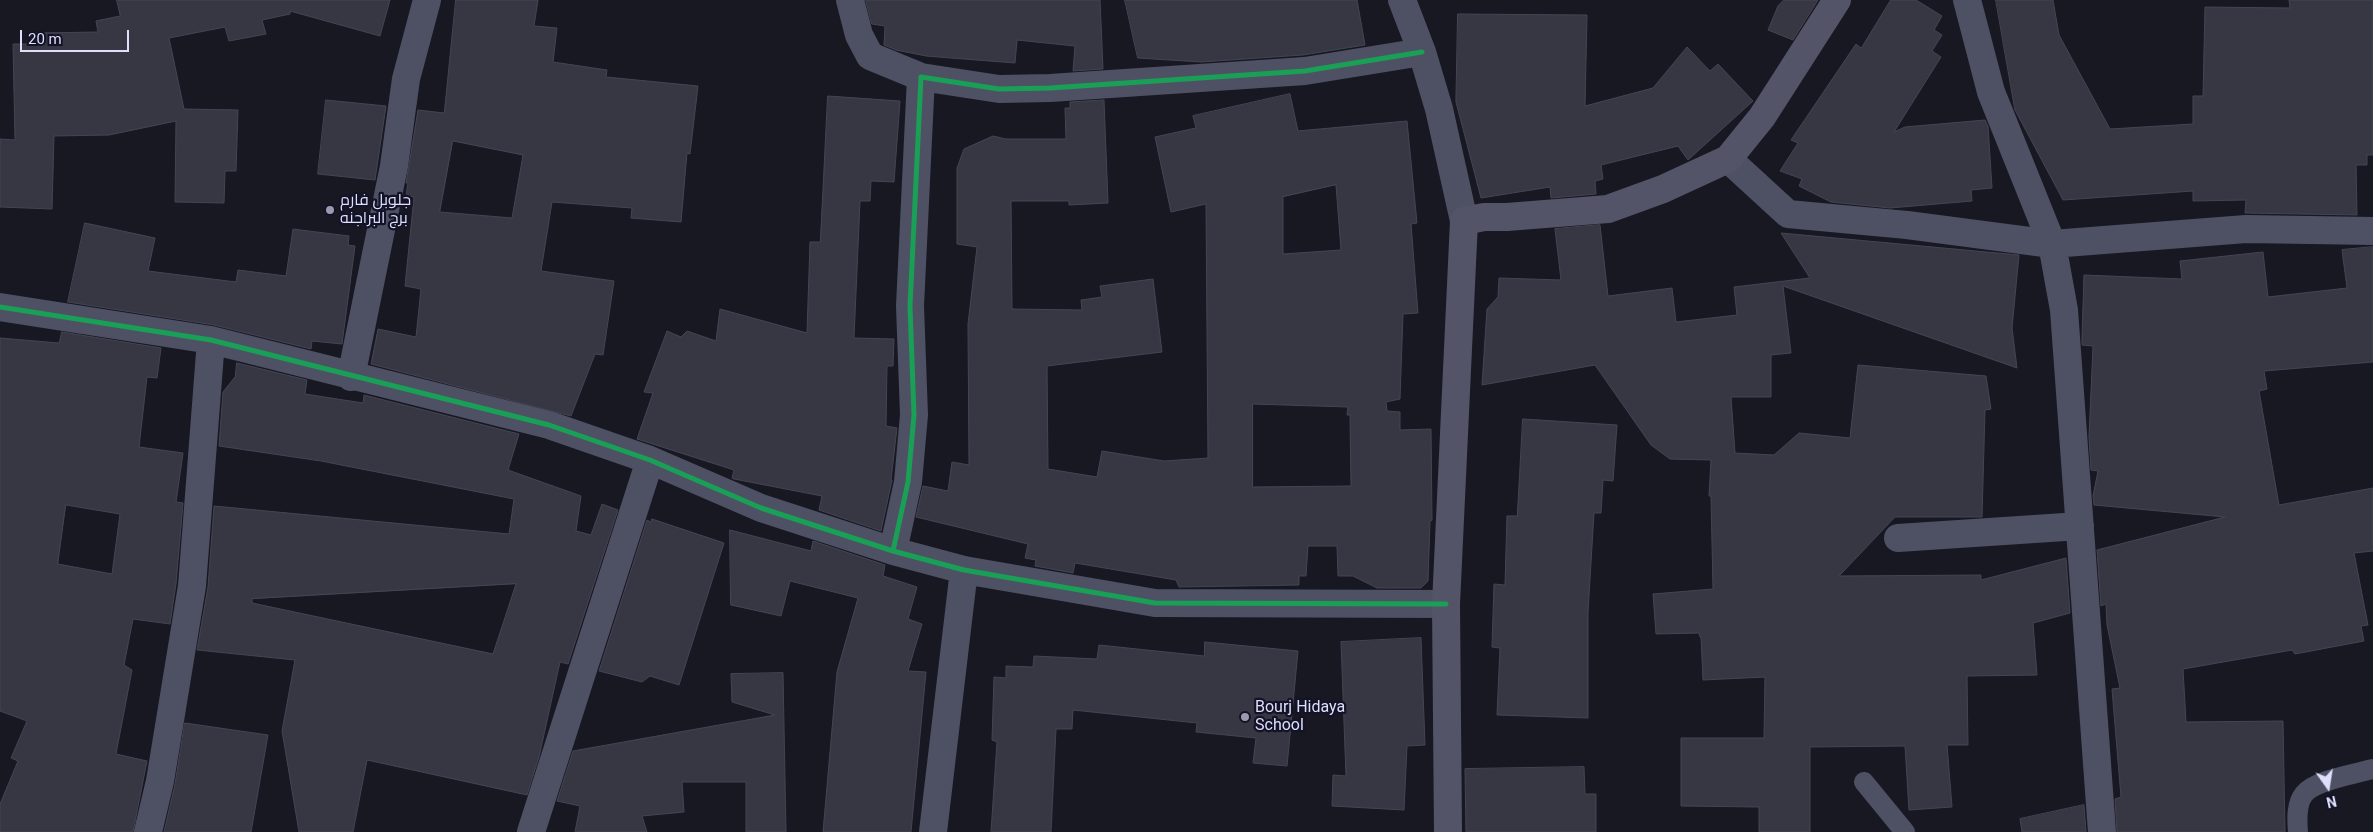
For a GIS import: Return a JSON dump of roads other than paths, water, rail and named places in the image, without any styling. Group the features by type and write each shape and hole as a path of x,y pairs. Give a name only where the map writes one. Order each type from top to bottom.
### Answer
{"street":[{"path":"351,377 394,166 406,79 427,0"},
{"path":"850,0 859,35 870,56 921,77 999,89 1050,88 1305,71 1422,52"},
{"path":"1402,0 1422,52 1439,109 1464,221 1446,604 1448,832"},
{"path":"1464,221 1484,217 1508,217 1608,209 1663,189 1728,159 1762,117 1837,0"},
{"path":"1967,0 1991,92 2052,244 2064,310 2102,832"},
{"path":"893,551 908,482 914,415 910,306 921,77"},
{"path":"1728,159 1788,214 1907,225 2052,244 2246,229 2373,231"},
{"path":"0,307 211,340 351,377 549,425 650,460 761,508 893,551 964,570 1155,603 1446,604"},
{"path":"148,832 160,781 192,586 211,340"},
{"path":"531,832 650,460"},
{"path":"1898,538 2080,526"},
{"path":"933,832 964,570"}],"lane":[{"path":"2298,832 2297,816 2303,795 2314,785 2373,769"},
{"path":"1864,782 1905,832"}],"place":[{"name":"جلوبل فارم برج البراجنه","path":"330,210"},
{"name":"Bourj Hidaya School","path":"1245,717"}]}
